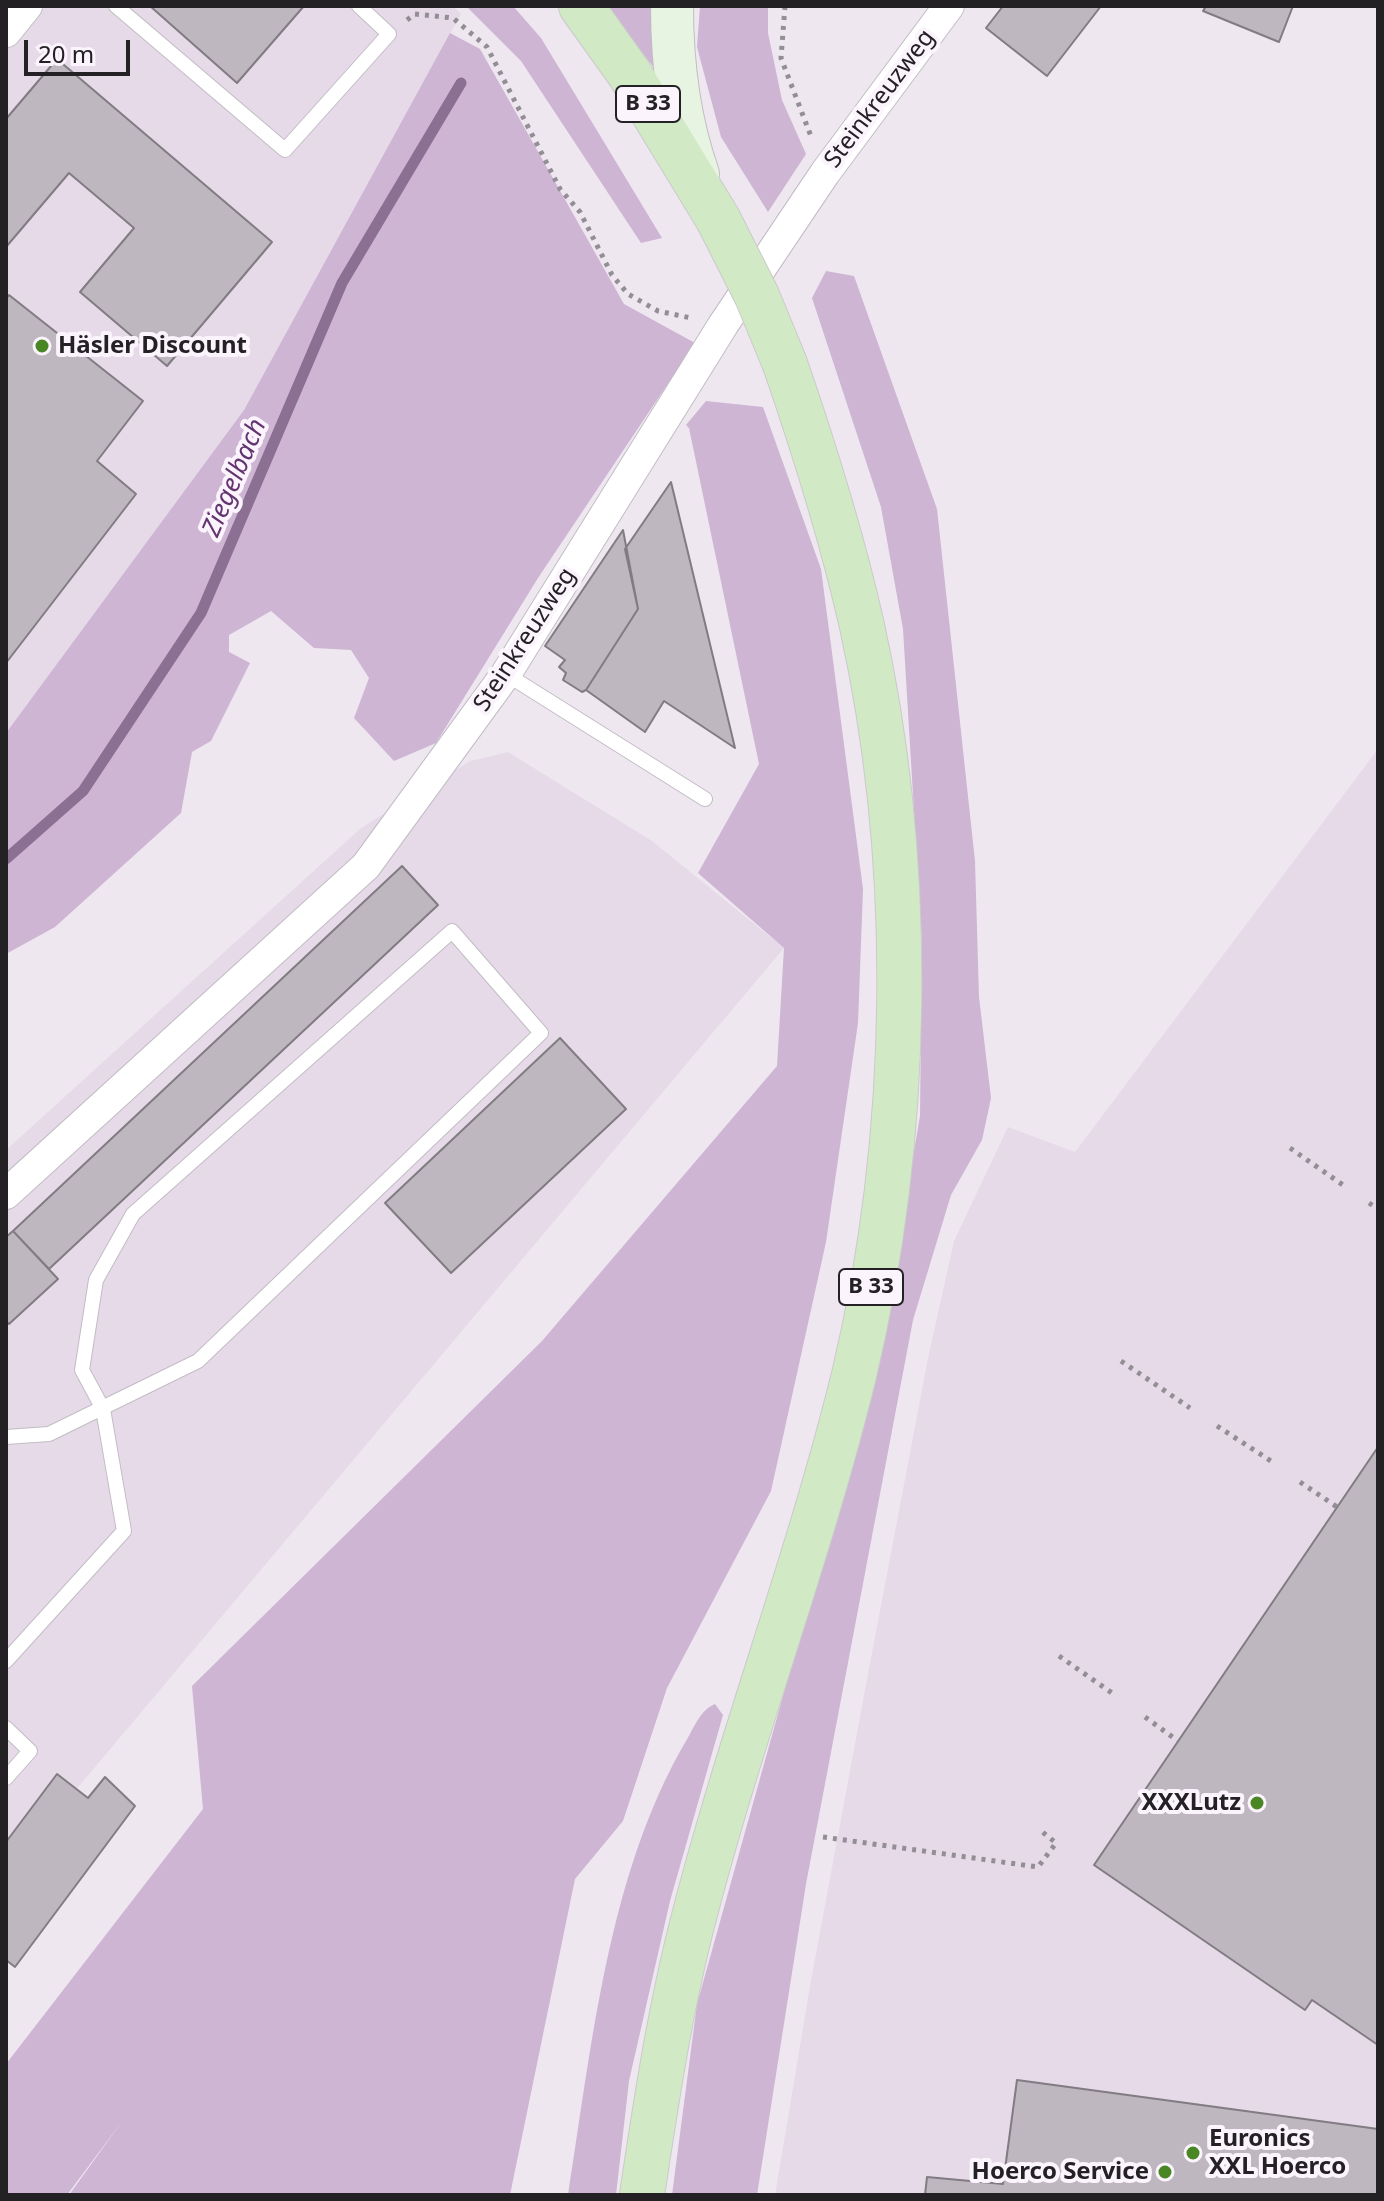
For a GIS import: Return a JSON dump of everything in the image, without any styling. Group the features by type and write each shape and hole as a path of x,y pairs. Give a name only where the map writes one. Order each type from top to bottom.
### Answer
{"main road":[{"name":"B 33","path":"581,6 629,73 714,212 757,296 785,364 815,452 863,631 879,723 897,907 899,999 895,1092 882,1216 855,1370 831,1461 694,1916 667,2039 642,2195"},
{"path":"672,6 676,76 683,120 714,212"}],"street":[{"path":"6,32 27,6"},
{"name":"Steinkreuzweg","path":"6,1194 366,866 506,674 723,325 825,173 949,6"}],"lane":[{"path":"116,6 285,150 389,34 359,6"},
{"path":"506,674 705,799"},
{"path":"6,1437 49,1434 103,1409 198,1361 541,1033 452,931 133,1214 96,1280 82,1370 103,1409 124,1531 6,1661"},
{"path":"6,1728 30,1751 6,1778"}],"path":[{"path":"785,6 781,58 825,173"},
{"path":"389,34 415,14 453,18 487,47 560,189 580,212 612,275 628,294 658,311 723,325"},
{"path":"1290,1148 1343,1185"},
{"path":"1369,1203 1378,1209"},
{"path":"1121,1361 1190,1408"},
{"path":"1217,1426 1271,1461"},
{"path":"1300,1482 1337,1507"},
{"path":"1059,1656 1112,1693"},
{"path":"1145,1717 1178,1741"},
{"path":"823,1837 1038,1867 1056,1843 1040,1830"}],"shaded area":[{"path":"6,6 453,6 461,14 244,410 6,733"},
{"path":"466,6 513,6 541,38 662,238 641,243 521,61"},
{"path":"605,6 656,6 663,79"},
{"path":"700,6 768,6 768,33 782,100 806,154 768,212 721,137 697,47"},
{"path":"450,33 480,49 624,304 695,343 538,578 436,743 394,761 354,718 369,678 351,650 314,648 271,611 229,635 229,652 250,663 211,741 192,752 181,813 55,927 6,954 6,733 244,410"},
{"path":"826,271 854,276 937,509 975,861 979,997 991,1098 982,1140 951,1195 913,1320 806,1884 757,2195 672,2195 697,2004 881,1345 920,1116 922,944 903,629 881,507 812,298"},
{"path":"706,401 763,407 821,569 863,889 858,1023 826,1242 771,1491 667,1688 623,1821 575,1879 510,2195 69,2195 123,2120 67,2195 6,2195 6,2064 203,1809 192,1686 542,1341 777,1066 784,948 698,873 759,764 686,425"},
{"path":"1378,749 1378,2195 775,2195 867,1679 928,1358 954,1241 1008,1127 1075,1152"},
{"path":"508,752 652,841 784,948 6,1873 6,1150 361,828 470,761"},
{"path":"715,1704 723,1715 670,1901 629,2081 616,2195 568,2195 595,2021 621,1904 638,1847 686,1741 705,1710"}],"building":[{"path":"150,6 304,6 237,83"},
{"path":"1003,6 1101,6 1047,76 986,28"},
{"path":"1206,6 1293,6 1279,42 1203,11"},
{"path":"57,59 272,242 167,366 80,292 134,228 69,173 6,247 6,119"},
{"path":"9,295 143,401 97,461 136,494 6,663 6,299"},
{"path":"671,482 735,748 664,701 645,732 586,690 638,609 625,549"},
{"path":"623,530 638,609 582,692 563,680 566,673 559,667 565,660 545,646"},
{"path":"402,866 438,905 49,1269 13,1231"},
{"path":"560,1038 626,1109 451,1273 385,1203"},
{"path":"13,1231 58,1279 9,1324 6,1321 6,1237"},
{"name":"XXXLutz","path":"1378,1447 1378,2045 1312,2000 1305,2010 1094,1865"},
{"path":"57,1774 88,1798 105,1777 135,1806 15,1967 6,1960 6,1842"},
{"name":"Euronics XXL Hoerco","path":"1017,2080 1378,2129 1378,2195 925,2195 927,2177 1003,2184"}],"waterway":[{"name":"Ziegelbach","path":"6,859 83,791 201,613 342,283 461,83"}],"place":[{"name":"Häsler Discount","path":"42,346"},
{"name":"XXXLutz","path":"1257,1803"},
{"name":"Euronics XXL Hoerco","path":"1193,2153"},
{"name":"Hoerco Service","path":"1165,2172"}]}
